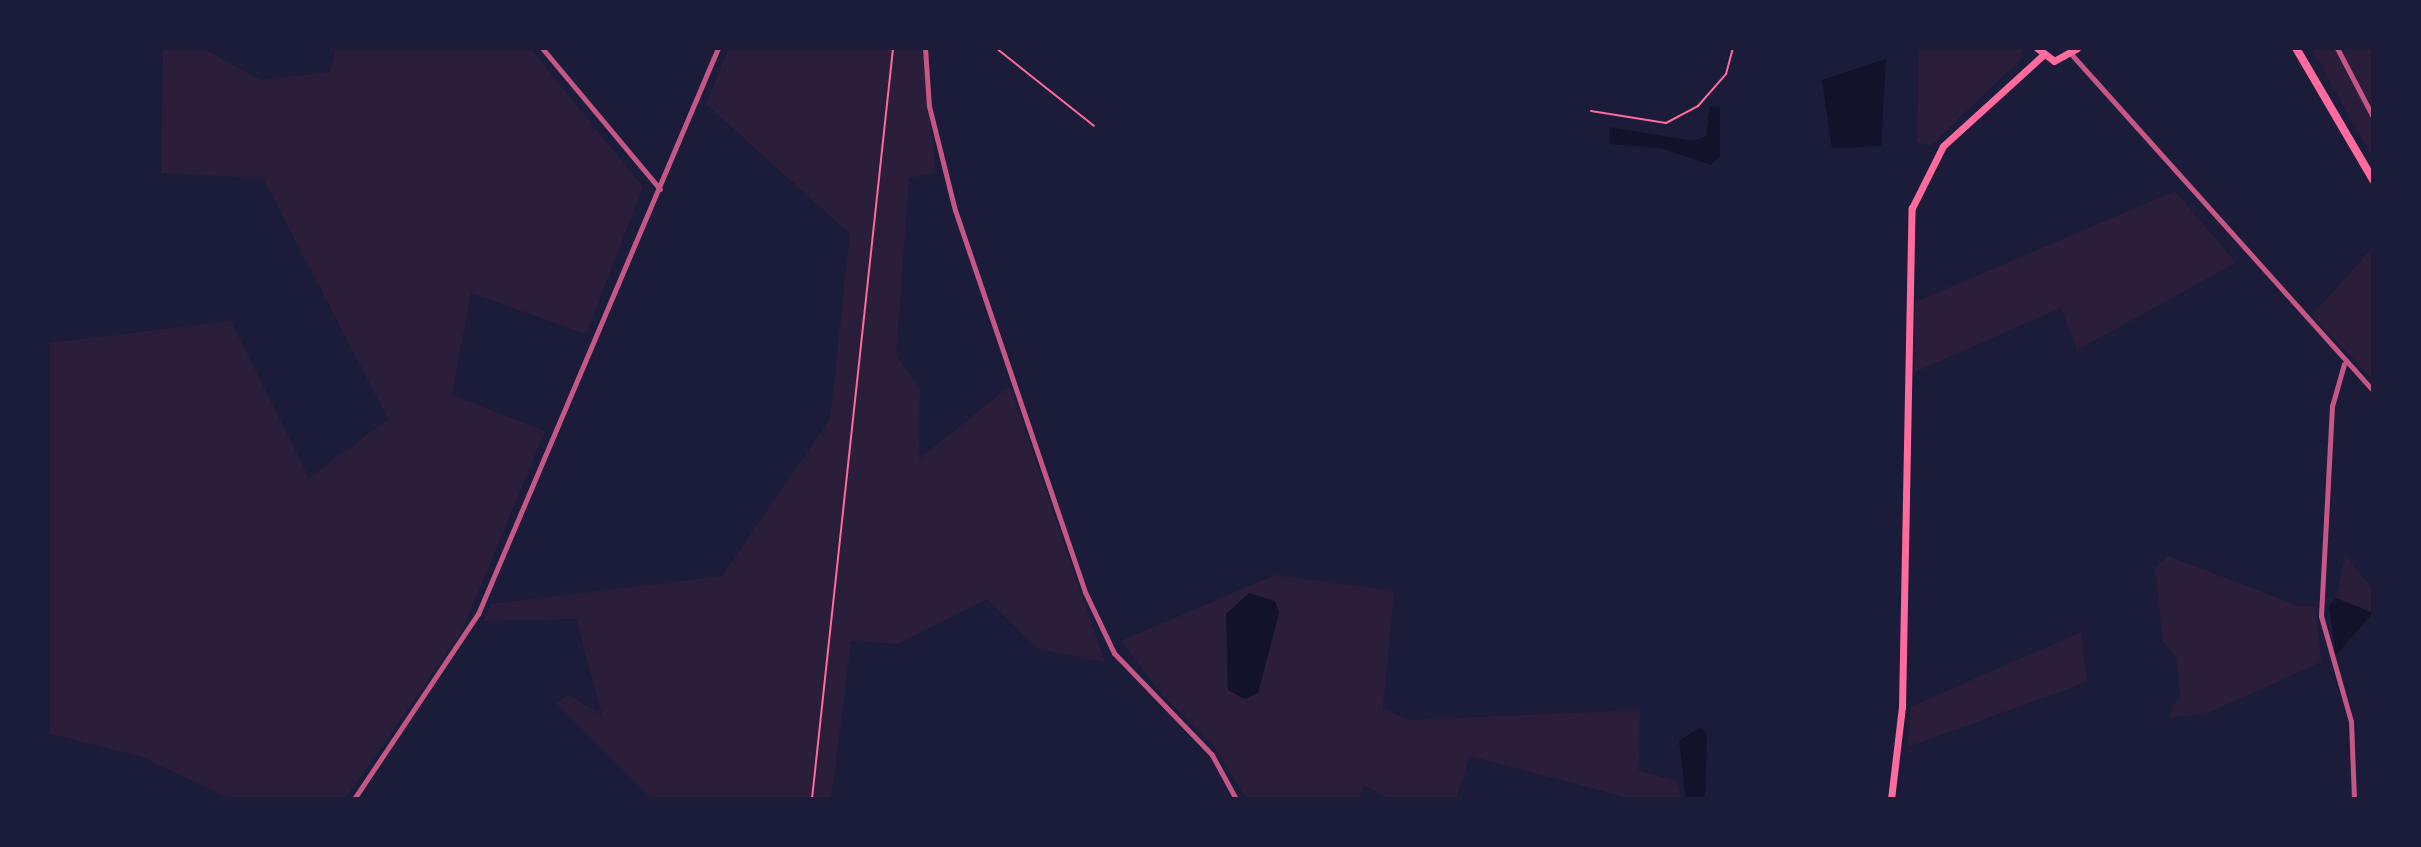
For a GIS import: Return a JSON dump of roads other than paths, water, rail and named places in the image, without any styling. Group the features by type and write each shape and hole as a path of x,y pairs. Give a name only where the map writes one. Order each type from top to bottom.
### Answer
{"main road":[{"path":"2296,48 2373,180"},
{"path":"1891,799 1902,707 1912,208 1943,146 2039,52 2060,61 2074,52"}],"street":[{"path":"542,48 660,189"},
{"path":"354,799 478,614 718,48"},
{"path":"925,48 929,106 955,210 1090,603 1114,653 1212,755 1236,799"},
{"path":"2337,48 2373,117"},
{"path":"2074,52 2344,364 2373,391"},
{"path":"2344,364 2332,406 2321,616 2351,721 2354,799"}]}
